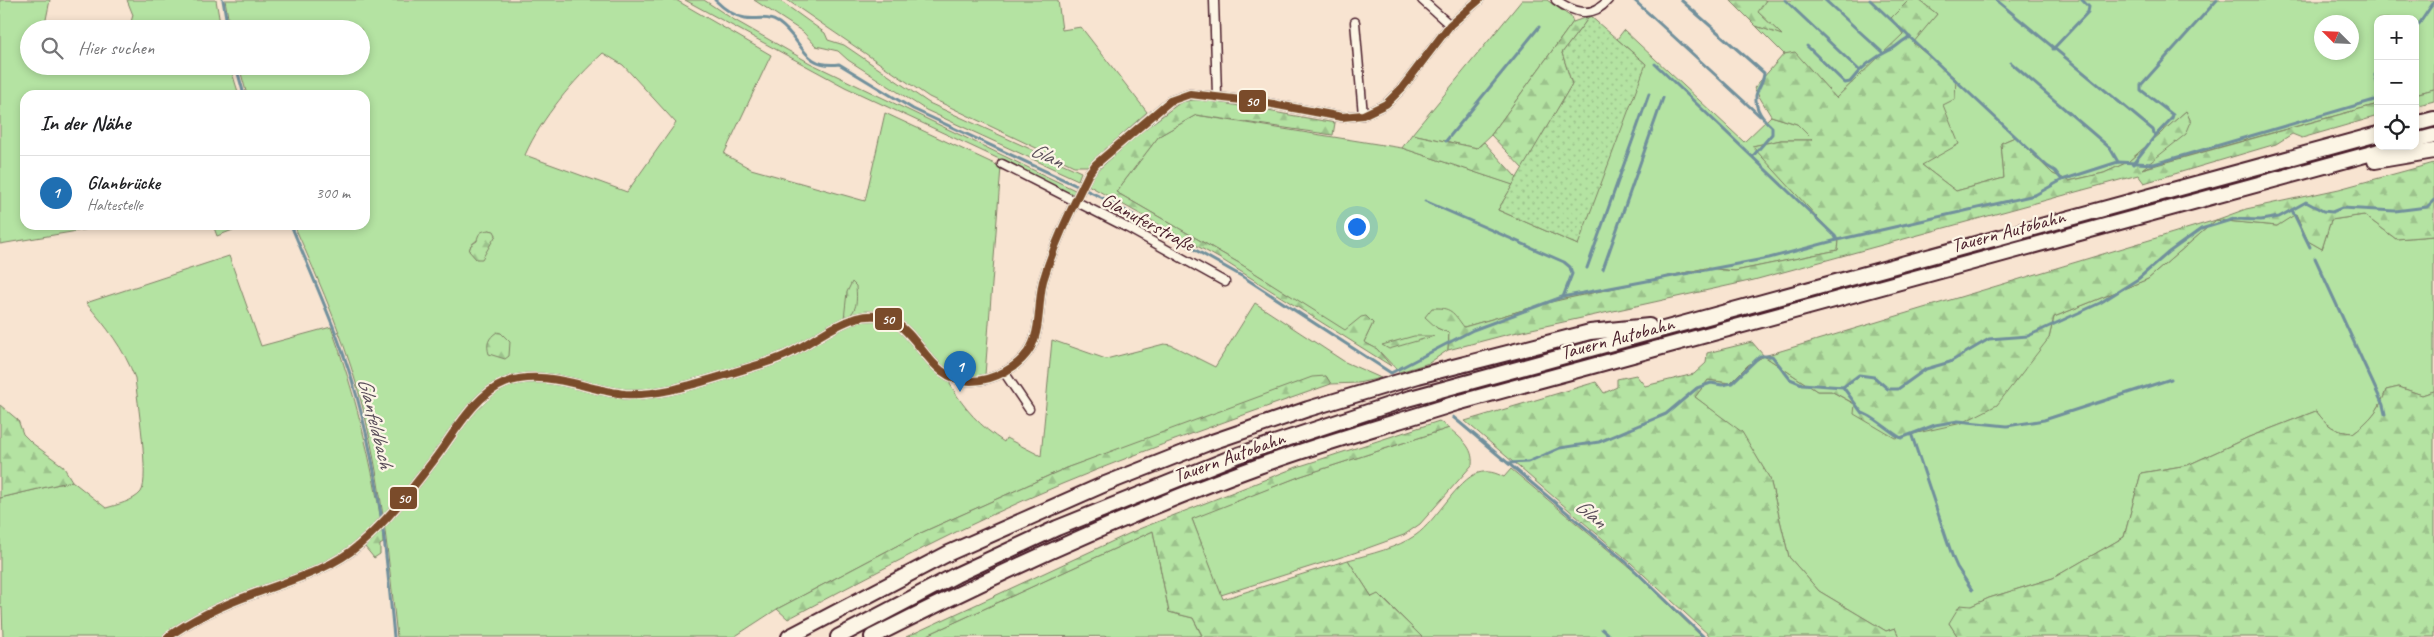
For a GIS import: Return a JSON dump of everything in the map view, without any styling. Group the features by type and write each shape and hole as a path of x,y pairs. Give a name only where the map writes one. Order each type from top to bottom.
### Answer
{"highway":[{"path":"2419,123 2434,119"},
{"name":"Tauern Autobahn","path":"1687,322 2374,135"},
{"path":"2419,140 2434,136"},
{"name":"Tauern Autobahn","path":"872,637 959,593 1130,515 1258,466 1332,441 1457,403 2383,150"},
{"path":"2336,163 2348,168 2434,151"},
{"path":"789,637 949,553 1105,484 1206,444 1386,385 1590,332 1687,322"},
{"path":"838,637 956,575 1074,521 1238,455 1407,399 1687,322"}],"street":[{"path":"1214,0 1217,95"},
{"path":"1422,0 1450,25"},
{"path":"168,637 211,611 335,561 357,547 388,515 475,406 490,391 514,380 540,378 556,380 625,394 638,395 662,392 779,358 845,322 865,316 883,318 904,327 934,364 953,379 971,381 990,378 1004,372 1018,362 1030,349 1035,339 1043,281 1060,234 1089,173 1096,164 1170,100 1190,94 1217,95 1342,117 1363,115 1386,104 1402,88 1450,25 1479,0"},
{"path":"1556,0 1575,11 1583,13 1598,10 1608,0"},
{"path":"1354,22 1363,115"},
{"name":"Glanuferstraße","path":"1002,164 1076,199 1225,282"},
{"path":"1004,372 1029,409"}],"green space":[{"path":"0,0 50,0 46,20 20,20 20,75 233,75 237,90 20,90 20,230 83,230 0,244"},
{"path":"127,0 216,0 219,20 132,20 133,15"},
{"path":"225,0 676,0 771,55 724,154 751,169 865,201 885,113 1001,167 985,375 962,377 952,374 950,384 973,416 1004,442 1006,438 1041,456 1052,340 1106,359 1164,344 1171,345 1215,367 1255,303 1345,362 1381,378 1358,383 1331,384 1326,376 1066,468 923,532 777,609 734,637 397,637 380,498 371,443 359,391 334,319 296,230 370,230 370,90 246,90 241,75 370,75 370,20 228,20","holes":["603,53 623,65 676,123 627,192 525,155 549,113 581,75","489,230 493,231 496,235 490,244 469,251 471,245"]},
{"path":"685,0 704,0 731,18 810,63 1077,191 1073,198 1029,173 845,87"},
{"path":"754,0 779,0 825,33 828,40 844,45 929,103 1081,172 1078,180 926,110 848,60 838,51 816,46 803,32"},
{"path":"787,0 1058,0 1062,30 1081,27 1147,112 1087,166 1074,166 929,97"},
{"path":"1522,0 1547,0 1571,17 1573,22 1491,135 1477,148 1412,134"},
{"path":"1730,0 1766,0 1758,12 1782,35 1756,26"},
{"path":"1766,0 1909,0 1891,18 1904,34 1836,98 1795,53 1784,54 1756,26 1781,34 1757,11"},
{"path":"1909,0 1919,0 1937,14 1913,43 1956,79 1955,99 1943,105 1959,144 1922,165 1956,191 2004,178 2001,143 2015,137 2053,174 2069,181 2104,173 2128,162 2186,111 2191,122 2186,134 2142,169 2374,105 2374,117 2302,138 2292,134 2276,144 2144,183 2138,175 1754,280 1509,334 1448,350 1449,333 1437,328 1425,317 1432,308 1443,308 1451,312 1464,327 1551,302 1706,268 1735,271 1838,250 1839,241 1752,146 1781,140 1813,140 1797,124 1771,116 1754,88 1784,54 1795,52 1836,98 1903,34 1891,18"},
{"path":"1919,0 2434,0 2434,89 2419,93 2419,15 2374,15 2374,105 2140,169 2191,122 2186,111 2128,162 2104,173 2069,181 2053,174 2015,137 2001,143 2004,178 1956,191 1922,165 1913,42 1937,14"},
{"path":"1590,16 1562,53 1572,84 1523,169 1491,135 1573,22"},
{"path":"1590,16 1646,64 1578,245 1498,210 1572,84 1562,53"},
{"path":"1624,30 1744,142 1771,116 1797,124 1814,140 1781,140 1753,146 1839,241 1838,250 1735,271 1706,268 1551,302 1464,327 1437,328 1449,333 1448,350 1429,363 1399,372 1377,349 1364,342 1373,323 1361,318 1345,331 1239,263 1116,192 1159,136 1196,115 1402,148 1514,185 1498,210 1646,64 1617,39"},
{"path":"2434,89 2434,101 2419,105 2419,93"},
{"path":"1200,99 1335,123 1333,135 1196,115 1159,136 1116,192 1239,263 1345,330 1361,317 1366,316 1373,323 1364,342 1377,349 1391,366 1224,261 1088,185 1090,177 1142,131 1181,102"},
{"path":"1412,134 1477,148 1484,142 1578,245 1498,210 1513,185 1402,148"},
{"path":"2434,163 2434,236 2396,239 2364,215 2331,220 2322,249 2308,241 2296,214 2277,226 2216,220 2246,209 2339,189"},
{"path":"2296,213 2308,241 2322,249 2331,220 2364,215 2396,239 2434,236 2434,391 2422,395 2399,387 2386,390 2381,403 2373,414 2353,433 2332,427 2316,411 2249,437 2188,465 2141,473 2124,537 2053,578 1989,598 1971,606 1949,623 1958,637 1899,637 1895,628 1886,631 1819,591 1789,557 1770,479 1742,433 1695,397 1708,380 1730,383 1748,365 1764,356 1817,391 1831,391 1856,405 2049,338 2054,317 2148,279 2216,220 2277,226"},
{"path":"2216,220 2148,279 2054,317 2049,338 1997,405 1962,423 1895,438 1854,414 1855,404 1831,391 1817,391 1764,356"},
{"path":"215,230 233,230 217,236"},
{"path":"489,230 494,231 496,235 482,259 476,259 469,251 471,245 477,241 480,233"},
{"path":"229,256 261,346 331,327 348,376 361,426 373,476 382,527 365,547 342,562 207,617 176,637 3,637 2,607 0,607 0,498 72,481 106,508 134,498 141,492 143,484 144,456 135,378 126,357 114,338 86,303"},
{"path":"852,282 856,286 856,306 852,313 844,319 847,292"},
{"path":"497,332 501,333 510,342 509,356 505,359 489,354 488,342"},
{"path":"1414,336 1434,336 1389,349 1382,345"},
{"path":"1752,342 1764,356 1748,365 1730,383 1708,380 1695,397 1742,432 1770,479 1789,557 1819,591 1886,631 1895,628 1899,637 1711,637 1631,563 1465,421 1596,382 1604,393 1617,387 1617,379 1636,375 1645,386 1694,374 1706,363 1707,353"},
{"path":"1326,376 1331,384 1095,470 1027,499 924,548 788,619 777,609 923,532 1066,468 1312,377"},
{"path":"2399,387 2422,395 2434,391 2434,637 1958,637 1949,623 1960,605 1971,606 1989,598 2053,578 2124,537 2141,473 2188,465 2249,437 2316,411 2332,427 2353,433 2373,414 2381,403 2386,390"},
{"path":"0,405 18,420 23,434 32,443 63,466 72,481 0,498"},
{"path":"1439,421 1449,428 1301,476 1192,519 1223,599 1348,560 1372,597 1378,594 1422,637 1198,637 1202,635 1193,618 1169,612 1153,531 923,637 906,637 1139,529 1297,467"},
{"path":"1449,428 1469,448 1472,465 1420,524 1404,535 1354,553 1221,595 1192,519 1189,519 1301,476"},
{"path":"1511,469 1635,572 1702,637 1422,637 1379,594 1372,597 1348,560 1375,553 1409,540 1424,529 1470,477 1478,473 1489,472 1504,477"},
{"path":"382,527 383,543 380,545 380,554 374,558 365,547"},
{"path":"1153,531 1169,612 1193,618 1202,636 923,637"}],"waterway":[{"name":"Glanfeldbach","path":"223,0 226,20"},
{"path":"715,0 728,11 741,17 766,18 779,23 804,52 818,62 839,64 913,109 1105,199 1245,278 1391,373 1473,330 1562,297 1769,258 1837,240 2035,195 2062,180 2118,162 2154,164 2374,100"},
{"path":"1634,0 1760,116"},
{"path":"1681,0 1764,73 1756,101 1760,114 1772,127 1772,134 1753,156"},
{"path":"1785,0 1859,70"},
{"path":"1825,0 1882,52"},
{"path":"1870,0 2047,166 2055,171 2062,180"},
{"path":"1996,0 2153,130 2155,136"},
{"path":"2053,49 2088,12 2089,7 2082,0"},
{"path":"2133,164 2173,115 2141,90 2141,85 2217,0"},
{"path":"2419,24 2434,2"},
{"path":"1446,141 1539,27"},
{"path":"1807,46 1845,83 1850,82 1863,67 1910,37"},
{"path":"2011,63 2110,148 2118,162"},
{"path":"1655,64 1837,240"},
{"name":"Glanfeldbach","path":"238,75 243,90"},
{"path":"1587,268 1649,94"},
{"path":"1603,269 1663,98"},
{"path":"1843,387 1859,375 1874,377 1888,389 1898,389 1926,369 1950,362 1989,339 2028,336 2100,303 2138,279 2169,252 2201,229 2234,219 2261,220 2279,217 2306,202 2323,211 2332,212 2342,208 2395,211 2427,207 2434,200"},
{"path":"1425,201 1564,262 1570,267 1572,274 1563,297"},
{"path":"2292,210 2310,247"},
{"name":"Glanfeldbach","path":"293,230 348,367 369,443 379,498 394,637"},
{"path":"2315,258 2383,405 2385,414"},
{"path":"1508,463 1528,462 1560,448 1599,442 1666,414 1697,388 1711,383 1722,385 1732,383 1760,356 1772,356 1790,379 1802,384 1843,387 1862,413 1901,438 1935,425 1958,421 2007,426 2044,420 2171,379"},
{"name":"Glan","path":"1453,417 1626,562 1704,637"},
{"path":"1912,436 1953,558 1972,590"},
{"path":"1602,629 1611,637"}],"transit line":[{"name":"50","path":"168,637 189,623 222,606 310,574 348,554 369,536 399,504 474,406 484,396 505,383 535,378 565,381 625,394 665,391 692,385 773,360 795,351 847,321 877,316 893,321 906,331 939,369 953,378 971,381 997,376 1013,367 1031,347 1038,323 1041,289 1047,267 1089,173 1096,164 1170,101 1190,94 1267,103 1342,117 1363,115 1386,104 1402,88 1450,25 1479,0"}],"place":[{"name":"Glanbrücke","path":"960,392"}]}
